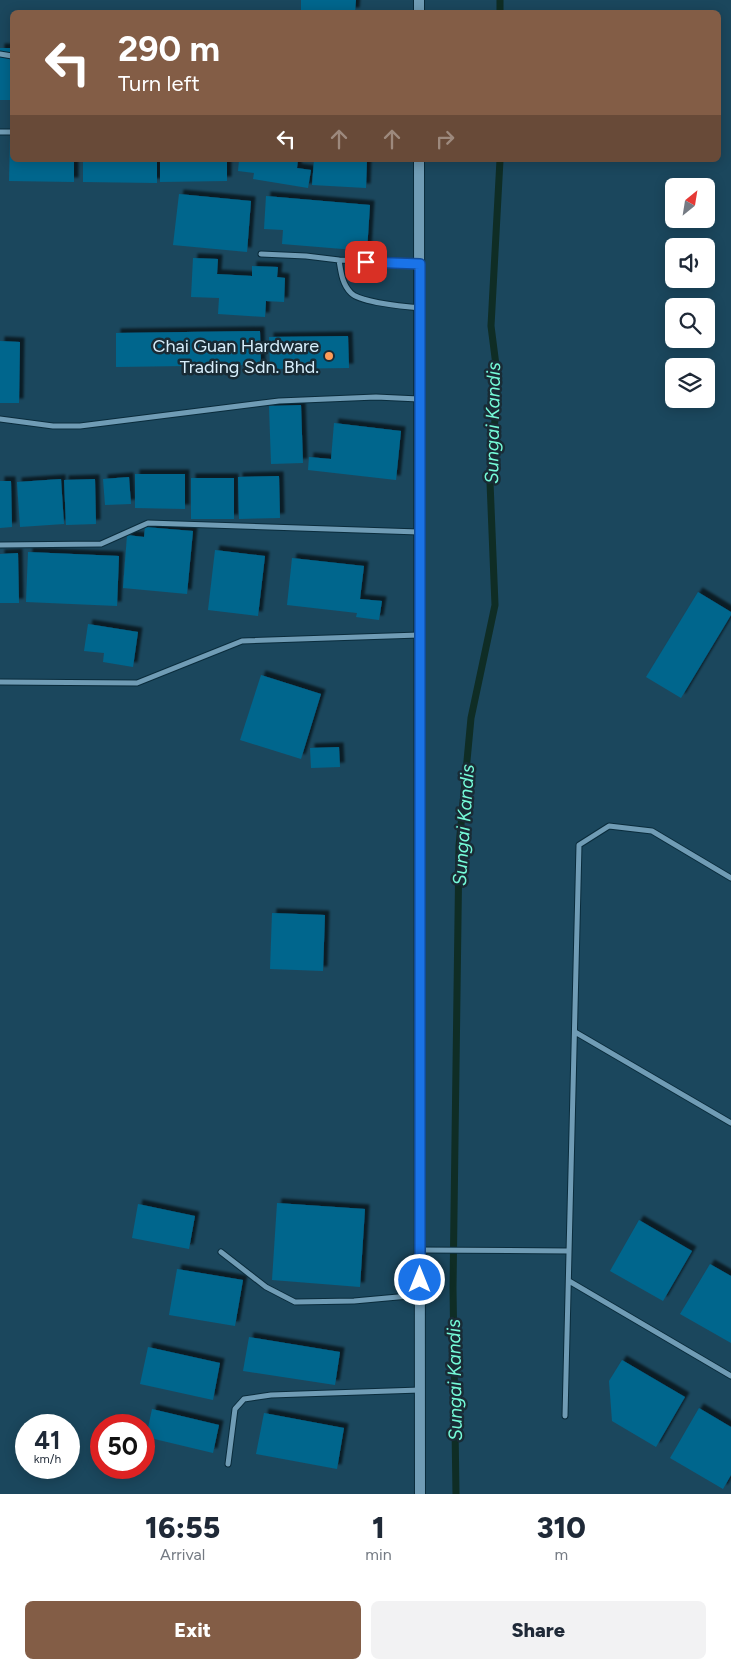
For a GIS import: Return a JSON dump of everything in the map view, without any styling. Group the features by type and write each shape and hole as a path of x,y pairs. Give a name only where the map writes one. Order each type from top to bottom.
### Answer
{"main road":[{"path":"419,162 420,1494"}],"street":[{"path":"261,254 420,264"},
{"path":"338,260 342,279 351,294 373,302 419,308"},
{"path":"0,419 53,426 80,426 279,401 376,397 419,399"},
{"path":"0,545 102,544 148,523 419,532"},
{"path":"0,682 137,683 242,641 419,635"},
{"path":"565,1416 579,845 609,826 652,831 731,878"},
{"path":"575,1032 731,1123"},
{"path":"420,1250 569,1251"},
{"path":"221,1252 266,1287 295,1302 354,1301 420,1295"},
{"path":"569,1281 731,1376"},
{"path":"228,1464 235,1409 244,1398 271,1395 420,1390"}],"building":[{"path":"301,0 356,0 355,10 301,10"},
{"path":"0,48 10,48 10,100 0,100"},
{"path":"10,137 10,162 74,162 74,182 9,181"},
{"path":"83,162 157,162 157,183 83,182"},
{"path":"160,162 227,162 227,181 160,182"},
{"path":"239,162 298,162 297,168 311,170 308,188 253,179 254,173 238,171"},
{"path":"314,162 367,162 366,188 312,185"},
{"path":"179,194 251,201 247,252 173,245"},
{"path":"266,196 370,205 367,251 282,244 283,230 264,229"},
{"path":"193,258 218,259 217,274 252,276 252,266 278,267 277,277 285,278 284,302 266,301 265,317 218,314 219,298 191,297"},
{"path":"260,331 261,365 116,367 116,333"},
{"path":"348,336 349,368 270,369 269,337"},
{"path":"0,341 20,342 19,403 0,403"},
{"path":"301,405 303,463 271,464 269,406"},
{"path":"334,423 401,431 396,480 308,470 309,457 331,459"},
{"path":"135,474 185,474 185,509 135,508"},
{"path":"279,476 280,518 239,519 238,477"},
{"path":"129,477 131,504 105,505 103,479"},
{"path":"191,478 234,478 234,519 191,519"},
{"path":"61,479 64,524 20,527 17,482"},
{"path":"95,479 96,524 66,525 64,480"},
{"path":"0,481 11,481 12,527 0,528"},
{"path":"145,527 193,531 187,594 123,588 127,535 144,537"},
{"path":"215,550 265,556 258,616 208,610"},
{"path":"28,552 119,556 117,606 26,602"},
{"path":"18,553 19,603 0,603 0,554"},
{"path":"292,558 364,566 360,599 382,601 379,620 356,617 357,613 287,605"},
{"path":"698,592 731,612 731,615 681,698 646,677"},
{"path":"88,624 138,632 133,667 103,662 104,653 84,651"},
{"path":"261,675 321,694 301,759 240,740"},
{"path":"339,747 340,767 311,768 310,748"},
{"path":"272,913 325,915 323,971 270,969"},
{"path":"277,1203 365,1209 360,1287 272,1280"},
{"path":"138,1204 195,1216 189,1249 132,1238"},
{"path":"639,1220 692,1251 663,1301 610,1271"},
{"path":"710,1264 731,1276 731,1343 680,1314"},
{"path":"177,1269 243,1280 235,1326 169,1315"},
{"path":"249,1337 340,1352 335,1385 243,1371"},
{"path":"148,1347 220,1363 213,1400 140,1384"},
{"path":"622,1360 685,1397 656,1447 612,1421 609,1381"},
{"path":"699,1408 731,1427 731,1475 723,1489 670,1458"},
{"path":"152,1409 219,1425 213,1453 155,1439 155,1414 151,1414"},
{"path":"264,1413 344,1428 337,1469 256,1454"}],"waterway":[{"name":"Sungai Kandis","path":"500,0 500,10"},
{"name":"Sungai Kandis","path":"456,1494 453,1288 459,846 471,718 495,605 490,482 498,381 491,326 500,162"}],"place":[{"name":"Chai Guan Hardware Trading Sdn. Bhd.","path":"329,356"}],"route":[{"path":"366,262 420,264 420,1280"}]}
